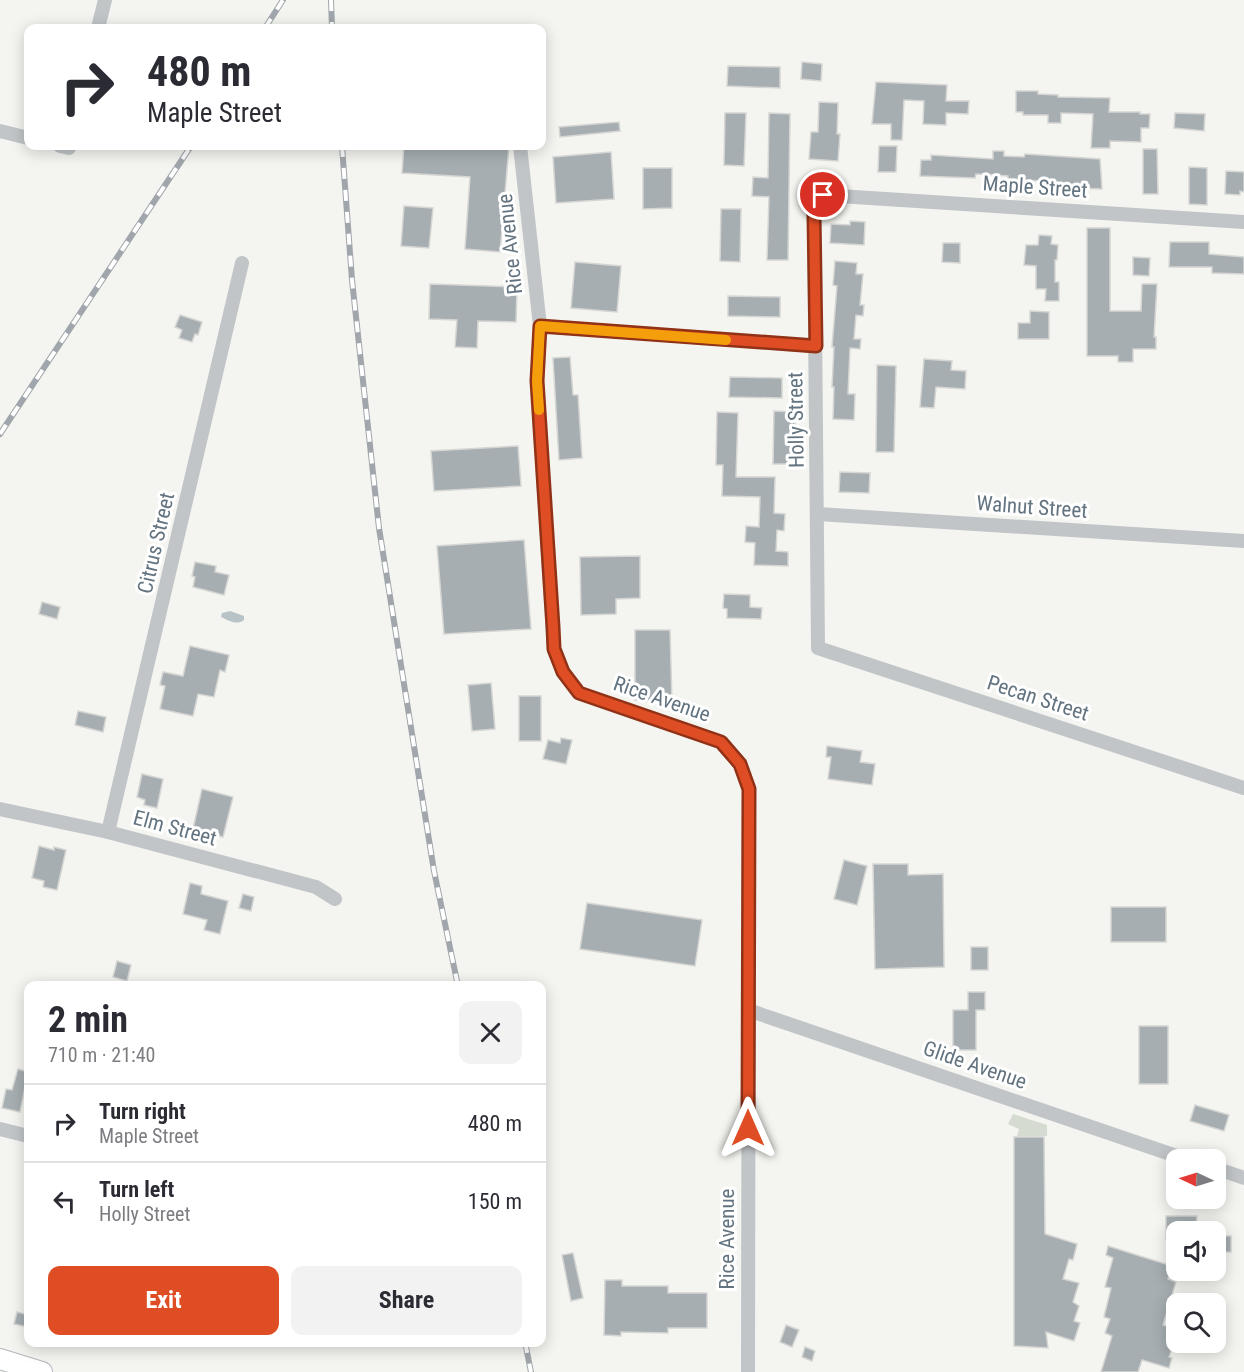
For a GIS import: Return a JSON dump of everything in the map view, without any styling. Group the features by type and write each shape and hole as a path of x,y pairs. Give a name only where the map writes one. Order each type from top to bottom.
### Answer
{"main road":[{"path":"0,1359 42,1372"}],"street":[{"path":"99,24 105,0"},
{"path":"0,131 24,137"},
{"name":"Rice Avenue","path":"520,150 540,326 537,381 554,649 563,672 579,693 721,742 740,764 749,789 748,1372"},
{"name":"Maple Street","path":"823,195 1244,222"},
{"name":"Holly Street","path":"818,648 814,215 823,195"},
{"name":"Citrus Street","path":"108,832 242,263"},
{"path":"540,326 816,346"},
{"name":"Walnut Street","path":"818,514 1244,541"},
{"name":"Pecan Street","path":"818,648 1244,788"},
{"name":"Elm Street","path":"0,809 108,832 316,887 335,900"},
{"name":"Glide Avenue","path":"748,1010 1166,1152"},
{"path":"0,1129 24,1135"},
{"path":"1226,1172 1244,1178"}],"shaded area":[{"path":"230,611 244,616 244,620 235,622 221,617 222,613"},
{"path":"1013,1114 1047,1125 1047,1136 1017,1136 1019,1129 1008,1124"}],"building":[{"path":"802,62 822,64 821,81 801,79"},
{"path":"728,66 780,67 780,88 727,86"},
{"path":"876,82 947,85 946,101 969,101 968,114 946,113 946,125 923,124 924,101 904,100 902,140 891,140 891,124 872,124"},
{"path":"1016,91 1038,91 1038,94 1058,95 1058,97 1110,98 1109,112 1150,114 1149,128 1141,128 1141,142 1110,141 1110,148 1091,148 1093,114 1061,113 1061,123 1048,123 1048,115 1023,115 1023,112 1016,112"},
{"path":"819,102 838,103 837,134 840,134 838,161 809,159 811,132 818,132"},
{"path":"725,113 746,113 744,166 724,165"},
{"path":"769,113 790,114 788,260 767,260 769,197 752,196 753,177 768,178"},
{"path":"1175,113 1205,114 1204,131 1174,128"},
{"path":"619,122 620,131 560,137 559,127"},
{"path":"879,146 897,146 896,172 878,172"},
{"path":"1143,149 1157,149 1158,194 1143,194"},
{"path":"404,150 509,150 500,252 465,249 470,177 402,173"},
{"path":"993,151 1004,151 1004,156 1024,157 1025,154 1100,159 1102,189 1070,188 1070,185 1043,181 1008,182 1008,176 995,175 976,174 975,178 920,176 921,160 931,160 931,155 993,159"},
{"path":"611,152 614,199 556,203 553,157"},
{"path":"1189,167 1207,168 1207,205 1189,204"},
{"path":"643,168 672,168 672,208 643,209"},
{"path":"1226,171 1244,172 1244,192 1240,191 1240,195 1225,194"},
{"path":"404,206 433,208 429,248 401,246"},
{"path":"721,209 741,209 740,262 720,261"},
{"path":"850,221 865,222 864,245 830,243 831,224 850,225"},
{"path":"1087,228 1110,228 1110,311 1141,311 1142,284 1157,284 1154,337 1156,337 1156,349 1133,349 1133,362 1118,362 1118,356 1087,356"},
{"path":"1039,235 1052,236 1051,244 1058,245 1055,282 1059,282 1059,301 1045,301 1046,289 1036,289 1036,266 1024,265 1026,245 1038,245"},
{"path":"1170,242 1209,242 1209,254 1244,257 1244,274 1212,273 1212,267 1169,267"},
{"path":"943,243 960,243 960,263 942,262"},
{"path":"1133,257 1150,258 1149,276 1133,275"},
{"path":"835,261 857,263 856,274 863,274 860,305 864,305 863,316 856,315 854,339 861,339 860,349 850,348 848,394 855,394 854,420 833,419 834,347 832,347 837,286 833,285"},
{"path":"575,262 621,266 617,312 571,308"},
{"path":"430,284 517,287 516,322 478,321 477,348 455,347 457,320 429,319"},
{"path":"728,296 780,297 780,317 728,316"},
{"path":"1030,311 1049,312 1049,339 1018,339 1018,323 1030,323"},
{"path":"180,315 202,322 198,335 195,334 192,342 179,338 182,330 175,327"},
{"path":"570,357 573,395 578,395 582,458 559,460 553,358"},
{"path":"924,359 952,361 951,370 966,371 965,389 936,387 934,408 920,407"},
{"path":"877,365 896,366 894,452 876,452"},
{"path":"730,377 782,378 782,398 729,397"},
{"path":"774,411 795,412 794,464 773,464"},
{"path":"717,412 738,413 736,477 775,477 774,513 785,514 784,531 777,530 776,551 788,552 788,566 754,565 755,543 745,542 746,526 759,527 760,497 722,496 723,465 716,465"},
{"path":"518,446 521,486 434,491 431,451"},
{"path":"840,472 870,473 869,493 839,492"},
{"path":"524,540 531,629 444,634 437,546"},
{"path":"640,556 640,598 616,599 616,614 581,615 580,557"},
{"path":"195,562 216,566 215,572 229,575 224,595 193,587 195,577 192,576"},
{"path":"724,594 750,595 750,607 762,608 761,619 727,618 727,609 723,608"},
{"path":"42,602 60,607 57,619 39,614"},
{"path":"635,630 670,630 672,703 635,700"},
{"path":"190,646 229,655 225,672 220,670 214,697 198,694 193,716 160,709 165,686 160,685 163,672 183,676"},
{"path":"491,683 495,729 472,731 468,685"},
{"path":"519,696 541,696 541,741 519,741"},
{"path":"78,711 106,717 103,732 75,725"},
{"path":"561,738 572,740 566,764 543,759 548,740 560,743"},
{"path":"827,746 862,751 860,762 875,764 872,785 828,779 831,757 826,757"},
{"path":"142,774 163,779 157,808 144,805 145,800 137,797"},
{"path":"202,789 233,797 223,837 193,829"},
{"path":"39,846 66,850 57,890 43,887 44,881 32,878"},
{"path":"844,860 867,866 857,905 834,899"},
{"path":"873,864 908,864 908,875 943,874 944,967 875,969"},
{"path":"190,883 202,886 201,894 228,901 220,934 204,930 207,920 183,914"},
{"path":"243,894 254,897 251,911 239,908"},
{"path":"587,903 702,920 695,966 580,949"},
{"path":"1111,907 1166,907 1166,942 1111,942"},
{"path":"971,947 988,947 988,970 971,970"},
{"path":"117,961 131,965 127,981 113,977"},
{"path":"968,992 985,992 985,1010 976,1010 976,1050 953,1050 953,1010 968,1010"},
{"path":"1139,1026 1168,1026 1168,1084 1139,1084"},
{"path":"18,1069 24,1071 24,1092 20,1112 2,1108 6,1089 12,1090"},
{"path":"1195,1105 1229,1115 1224,1131 1190,1121"},
{"path":"1014,1137 1044,1137 1045,1234 1077,1244 1073,1260 1069,1259 1063,1279 1079,1283 1073,1302 1079,1306 1074,1321 1080,1323 1074,1341 1046,1332 1048,1348 1014,1346"},
{"path":"1166,1216 1197,1216 1197,1221 1166,1221"},
{"path":"1226,1236 1231,1236 1231,1252 1226,1252"},
{"path":"1108,1246 1166,1264 1166,1281 1176,1282 1173,1293 1166,1293 1166,1315 1163,1325 1166,1326 1166,1353 1170,1353 1169,1357 1172,1358 1169,1368 1142,1360 1138,1372 1101,1372 1112,1336 1105,1333 1110,1319 1104,1317 1111,1288 1105,1287 1113,1258 1106,1255"},
{"path":"573,1253 583,1298 571,1301 562,1255"},
{"path":"605,1280 622,1280 622,1286 668,1286 668,1293 707,1293 707,1328 668,1328 668,1333 621,1332 621,1336 604,1335"},
{"path":"17,1312 24,1314 24,1326 14,1324"},
{"path":"786,1325 799,1330 792,1347 780,1342"},
{"path":"805,1347 815,1351 812,1361 802,1357"}],"railway":[{"path":"268,24 283,0"},
{"path":"331,0 332,24"},
{"path":"0,434 188,150"},
{"path":"342,150 352,280 379,528 434,871 457,981"},
{"path":"526,1347 531,1372"}],"slow traffic":[{"path":"539,410 537,381 540,326 726,340"}],"route":[{"path":"748,1128 749,789 740,764 721,742 579,693 563,672 554,649 537,381 540,326 816,346 814,215 823,195"}]}
